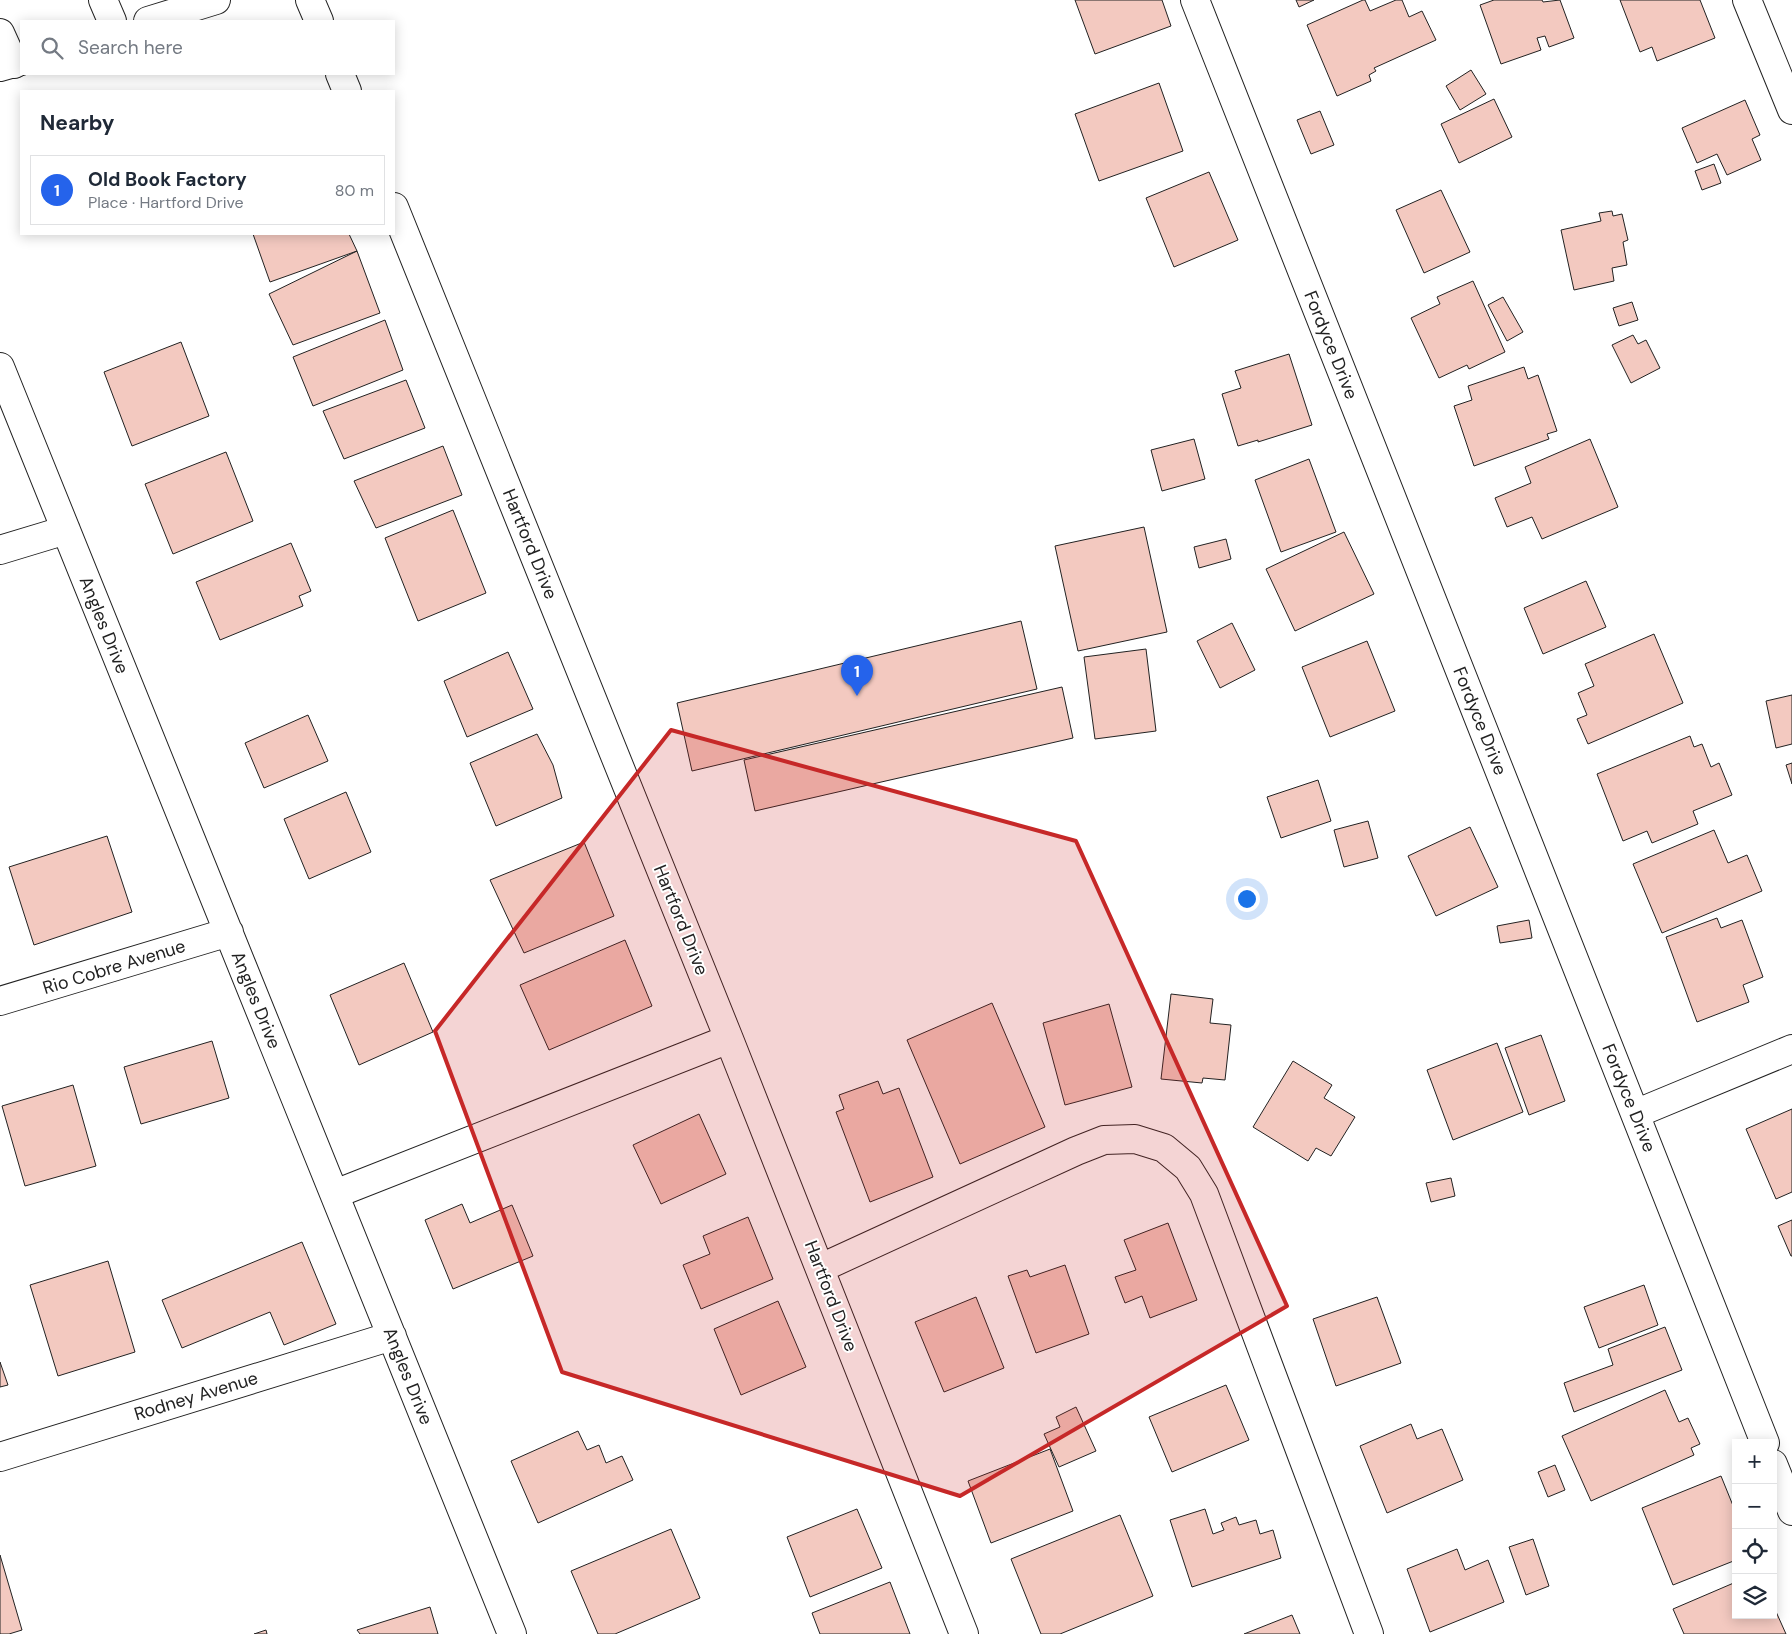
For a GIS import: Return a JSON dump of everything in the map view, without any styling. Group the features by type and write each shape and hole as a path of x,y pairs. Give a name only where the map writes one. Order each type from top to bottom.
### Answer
{"street":[{"path":"103,0 112,20"},
{"path":"310,0 319,20"},
{"name":"Fordyce Drive","path":"1196,0 1763,1439"},
{"path":"1747,0 1792,110"},
{"path":"151,20 208,1"},
{"path":"0,33 12,64"},
{"path":"340,75 347,90"},
{"name":"Hartford Drive","path":"395,209 821,1268 964,1634"},
{"name":"Angles Drive","path":"0,367 512,1634"},
{"path":"0,550 66,530"},
{"name":"Rio Cobre Avenue","path":"0,1001 229,932"},
{"path":"334,1194 729,1039"},
{"path":"1635,1114 1792,1049"},
{"path":"821,1268 1076,1151 1104,1140 1135,1139 1164,1148 1188,1168 1204,1194 1369,1634"},
{"name":"Rodney Avenue","path":"0,1457 392,1336"},
{"path":"1777,1474 1792,1511"}],"highlighted area":[{"path":"671,730 1076,841 1287,1306 960,1496 562,1372 435,1031"}],"building":[{"path":"1075,0 1162,0 1171,26 1095,54"},
{"path":"1296,0 1314,0 1299,7"},
{"path":"1365,0 1370,11 1396,0 1402,0 1409,17 1422,11 1436,40 1374,68 1376,71 1369,75 1371,81 1337,96 1307,25"},
{"path":"1494,0 1542,0 1543,2 1560,0 1574,38 1549,47 1545,36 1537,38 1541,50 1501,64 1480,5"},
{"path":"1620,0 1700,0 1715,38 1657,61 1652,47 1640,52"},
{"path":"1471,70 1486,94 1460,110 1446,86"},
{"path":"1159,83 1183,151 1099,181 1075,114"},
{"path":"1494,99 1512,137 1459,163 1441,124"},
{"path":"1745,100 1760,135 1752,139 1761,160 1727,175 1717,154 1697,163 1682,128"},
{"path":"1320,111 1334,145 1311,154 1297,120"},
{"path":"1714,164 1721,183 1702,190 1695,171"},
{"path":"1209,172 1238,240 1174,267 1146,198"},
{"path":"1441,190 1470,252 1424,273 1396,210"},
{"path":"1612,211 1613,216 1622,214 1628,240 1623,242 1627,265 1612,268 1614,281 1574,290 1561,230 1601,221 1599,213"},
{"path":"253,235 349,235 357,251 270,282"},
{"path":"357,251 380,313 293,345 269,294"},
{"path":"1473,281 1505,352 1469,369 1467,365 1439,378 1411,318 1440,304 1437,297"},
{"path":"1503,297 1523,332 1507,341 1488,305"},
{"path":"1632,302 1638,320 1619,326 1613,308"},
{"path":"385,320 403,370 313,406 293,357"},
{"path":"1633,335 1638,344 1646,340 1660,368 1631,383 1612,345"},
{"path":"181,342 209,416 132,446 104,372"},
{"path":"1289,354 1312,425 1258,442 1258,440 1238,446 1222,394 1241,388 1235,371"},
{"path":"1524,367 1528,379 1538,375 1557,431 1547,434 1549,439 1474,466 1454,406 1472,400 1468,386"},
{"path":"406,380 425,428 344,459 323,411"},
{"path":"1194,439 1205,479 1162,491 1151,450"},
{"path":"1590,439 1618,507 1542,539 1532,517 1507,527 1495,498 1531,483 1525,467"},
{"path":"443,446 462,495 376,528 354,481"},
{"path":"226,452 253,521 173,554 145,484"},
{"path":"1309,459 1336,532 1281,552 1255,480"},
{"path":"453,510 486,593 418,621 385,538"},
{"path":"1144,527 1167,632 1078,651 1055,546"},
{"path":"1344,532 1374,594 1295,631 1266,569"},
{"path":"1226,539 1231,559 1199,568 1194,547"},
{"path":"291,543 311,591 299,596 303,606 220,640 196,582"},
{"path":"1586,581 1606,627 1543,654 1524,608"},
{"path":"1021,621 1037,689 692,771 677,703"},
{"path":"1232,623 1255,670 1220,688 1197,641"},
{"path":"1654,634 1683,703 1588,744 1577,719 1587,715 1578,693 1594,686 1585,664"},
{"path":"1367,641 1395,711 1330,737 1302,667"},
{"path":"1146,649 1156,731 1095,739 1084,657"},
{"path":"508,652 533,709 467,737 444,681"},
{"path":"1062,687 1073,738 755,811 744,760"},
{"path":"1792,695 1792,744 1776,748 1766,701"},
{"path":"308,715 328,761 264,788 245,743"},
{"path":"537,734 553,765 562,798 496,826 470,763"},
{"path":"1690,736 1694,747 1702,744 1711,767 1719,763 1732,795 1693,811 1698,824 1652,843 1647,831 1623,841 1597,774"},
{"path":"1792,763 1792,784 1786,765"},
{"path":"1318,780 1331,821 1281,838 1267,797"},
{"path":"346,792 371,852 309,879 284,819"},
{"path":"1368,821 1378,858 1344,867 1334,830"},
{"path":"1470,827 1498,887 1436,916 1408,856"},
{"path":"1714,830 1728,863 1747,855 1762,891 1662,933 1633,864"},
{"path":"107,836 132,912 34,945 9,867"},
{"path":"584,842 614,916 524,953 490,880"},
{"path":"1717,918 1721,928 1742,920 1763,977 1743,985 1749,1002 1697,1022 1666,937"},
{"path":"1529,920 1532,938 1500,943 1497,926"},
{"path":"625,940 652,1006 549,1050 520,985"},
{"path":"404,963 433,1032 359,1065 330,995"},
{"path":"1171,994 1213,999 1210,1023 1231,1025 1225,1080 1203,1078 1202,1083 1161,1079"},
{"path":"992,1003 1045,1127 960,1164 907,1040"},
{"path":"1109,1004 1132,1087 1065,1105 1043,1023"},
{"path":"1541,1035 1565,1101 1529,1115 1505,1048"},
{"path":"212,1041 229,1098 141,1124 124,1067"},
{"path":"1497,1043 1523,1112 1453,1140 1427,1070"},
{"path":"1293,1061 1332,1085 1324,1098 1355,1117 1331,1156 1316,1148 1308,1161 1253,1127"},
{"path":"878,1081 883,1094 899,1088 933,1177 870,1202 836,1112 844,1109 839,1095"},
{"path":"73,1085 96,1166 25,1186 2,1106"},
{"path":"1792,1109 1792,1192 1776,1199 1746,1129"},
{"path":"699,1114 726,1174 661,1204 633,1145"},
{"path":"1451,1178 1455,1196 1431,1202 1426,1183"},
{"path":"462,1204 470,1223 512,1205 533,1256 453,1289 425,1220"},
{"path":"748,1217 773,1279 701,1309 683,1265 710,1254 703,1236"},
{"path":"1792,1220 1792,1256 1791,1256 1778,1226"},
{"path":"1168,1223 1197,1300 1150,1318 1142,1296 1125,1303 1115,1277 1136,1270 1124,1240"},
{"path":"302,1242 336,1324 284,1345 270,1312 182,1348 162,1300"},
{"path":"108,1261 135,1352 58,1376 30,1285"},
{"path":"1065,1265 1089,1334 1036,1353 1008,1276 1027,1270 1030,1277"},
{"path":"1644,1285 1658,1325 1599,1348 1584,1307"},
{"path":"976,1297 1004,1368 944,1392 915,1322"},
{"path":"1377,1297 1401,1363 1336,1386 1313,1319"},
{"path":"778,1301 806,1367 741,1395 714,1329"},
{"path":"1665,1327 1682,1370 1574,1412 1564,1383 1613,1365 1608,1349"},
{"path":"0,1362 8,1385 0,1387"},
{"path":"1226,1385 1249,1440 1172,1472 1149,1417"},
{"path":"1665,1390 1679,1422 1688,1418 1700,1444 1691,1448 1694,1455 1591,1501 1562,1436"},
{"path":"1076,1407 1096,1451 1059,1467 1044,1434 1060,1427 1056,1417"},
{"path":"1411,1424 1417,1439 1442,1429 1463,1480 1387,1513 1360,1446"},
{"path":"578,1431 587,1450 599,1445 606,1463 622,1456 633,1480 538,1523 511,1461"},
{"path":"1050,1449 1073,1511 991,1543 968,1481"},
{"path":"1555,1465 1565,1490 1548,1497 1538,1472"},
{"path":"1721,1476 1732,1503 1732,1562 1673,1585 1642,1508"},
{"path":"857,1509 882,1568 810,1597 787,1537"},
{"path":"1205,1509 1213,1534 1224,1530 1221,1523 1236,1517 1239,1525 1256,1520 1260,1534 1273,1530 1281,1558 1192,1587 1170,1520"},
{"path":"1120,1515 1153,1596 1060,1634 1041,1634 1011,1559"},
{"path":"671,1529 700,1598 615,1634 598,1634 571,1571"},
{"path":"1533,1539 1549,1586 1526,1595 1509,1547"},
{"path":"1457,1549 1465,1570 1488,1560 1504,1602 1430,1632 1407,1569"},
{"path":"0,1555 22,1630 9,1634 0,1634"},
{"path":"890,1582 910,1634 820,1634 812,1613"},
{"path":"1732,1584 1732,1619 1777,1619 1777,1614 1786,1634 1684,1634 1673,1609"},
{"path":"430,1607 438,1634 360,1634 357,1630"},
{"path":"1292,1615 1300,1634 1244,1634"},
{"path":"266,1630 267,1634 254,1634"}],"place":[{"name":"Old Book Factory","path":"857,696"}]}
